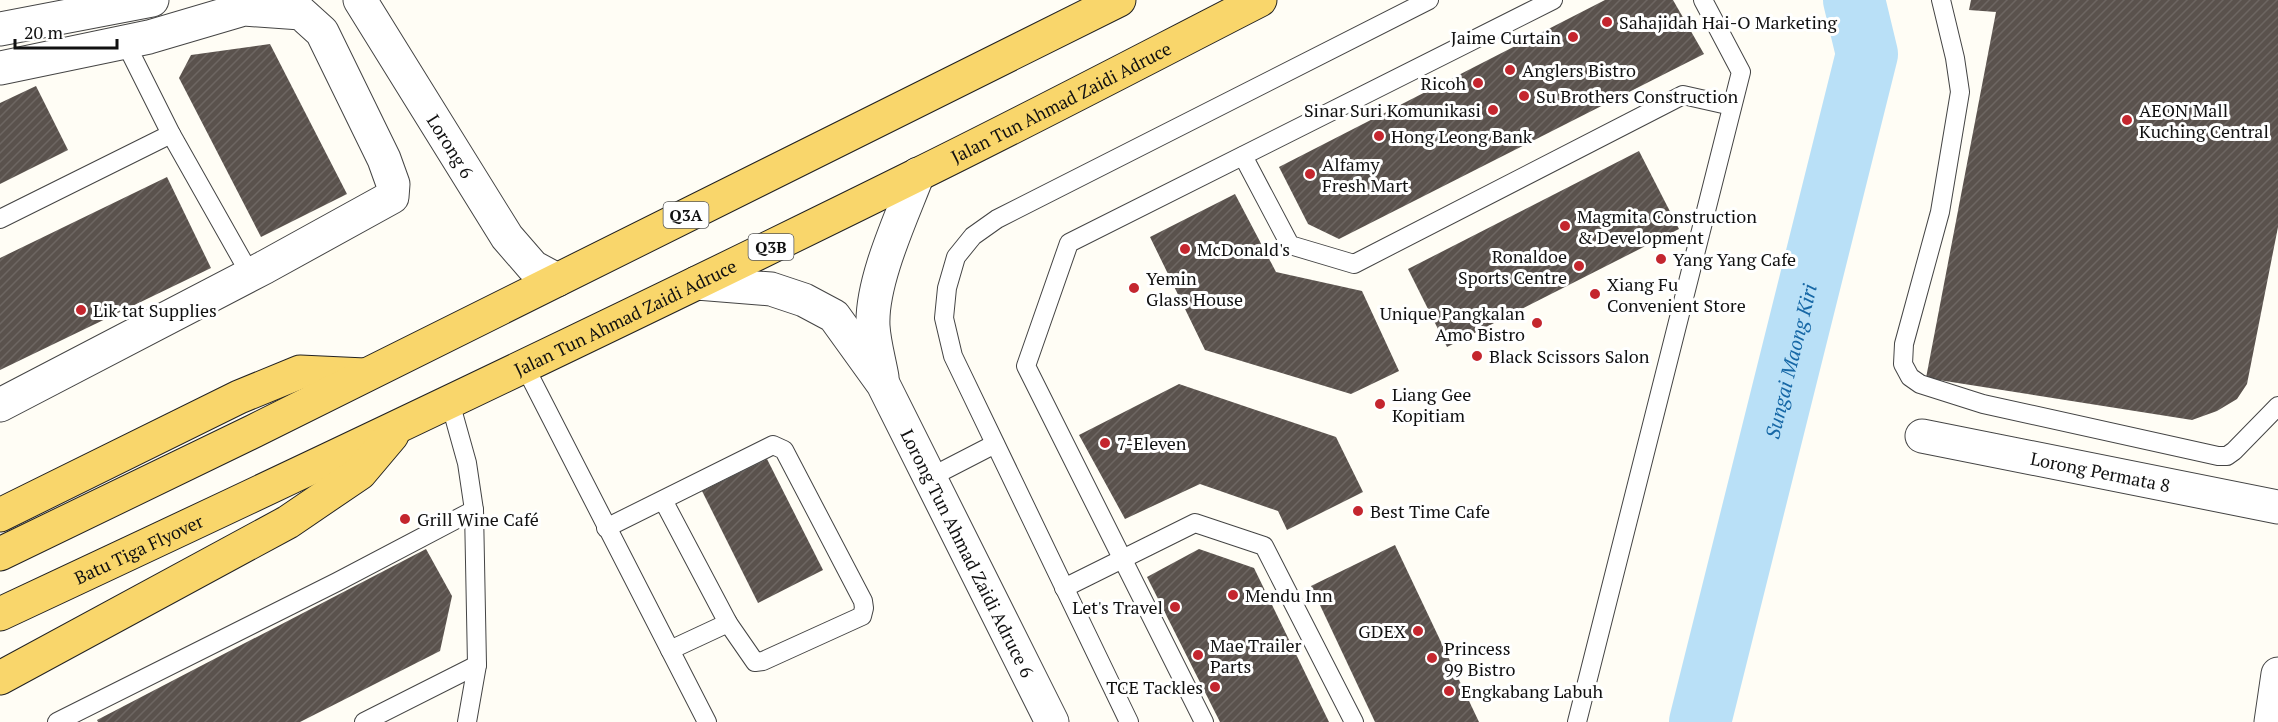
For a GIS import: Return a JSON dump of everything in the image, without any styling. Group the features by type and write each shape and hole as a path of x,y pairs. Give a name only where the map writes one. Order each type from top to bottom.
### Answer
{"main road":[{"name":"Q3A","path":"0,554 254,431 1119,0"},
{"name":"Jalan Tun Ahmad Zaidi Adruce","path":"277,485 918,174 1260,0"},
{"path":"0,515 239,397 300,372 367,375"},
{"path":"0,678 288,522 360,473 401,424"},
{"name":"Batu Tiga Flyover","path":"0,614 277,485"}],"street":[{"path":"0,29 152,0"},
{"name":"Lorong 6","path":"360,0 507,237 533,267 557,280"},
{"path":"0,68 125,42 218,8 301,13 322,32 384,159 393,184 392,197 0,405"},
{"name":"Lorong Tun Ahmad Zaidi Adruce 6","path":"883,384 873,325 877,291 918,174"},
{"name":"Lorong Tun Ahmad Zaidi Adruce 6","path":"697,283 771,289 804,300 834,316 883,384 1052,722"},
{"name":"Lorong Permata 8","path":"1922,436 2278,507"},
{"path":"2271,722 2278,675"}],"lane":[{"path":"1129,722 953,356 944,318 946,288 956,257 974,236 997,219 1429,0"},
{"path":"1204,722 1026,366 1069,243 1553,0"},
{"path":"1576,722 1741,72 1703,0"},
{"path":"1941,0 1955,58 1960,92 1940,212 1904,344 1903,364 1910,377 1920,384 1983,404 2218,456 2227,456 2234,451 2278,406"},
{"path":"125,42 171,134 250,274"},
{"path":"1243,156 1290,245 1354,264 1683,95 1732,106"},
{"path":"0,219 171,134"},
{"path":"524,365 707,722"},
{"path":"450,402 467,463 474,510 477,665 467,722"},
{"path":"931,477 995,444"},
{"path":"606,528 773,445 778,446 784,450 863,601 862,616 764,661 755,662 728,623 663,500"},
{"path":"57,722 337,582 474,510"},
{"path":"1064,588 1196,523 1264,546 1354,722"},
{"path":"670,650 728,623"},
{"path":"364,722 477,665"}],"building":[{"path":"1605,0 1673,0 1704,54 1339,239 1308,224 1279,167"},
{"name":"AEON Mall Kuching Central","path":"1971,0 2278,0 2278,227 2247,384 2237,399 2217,411 2192,420 1926,378 1996,12 1969,10"},
{"path":"270,44 347,194 261,237 179,78 191,55"},
{"path":"36,86 68,150 0,184 0,103"},
{"path":"1639,151 1679,229 1447,347 1408,269"},
{"path":"167,177 211,268 0,370 0,258"},
{"path":"1235,194 1276,272 1362,291 1399,371 1351,394 1205,350 1150,237"},
{"path":"1179,384 1336,437 1363,492 1287,530 1278,511 1200,484 1125,519 1079,435"},
{"path":"767,459 823,570 758,603 702,491"},
{"path":"1395,545 1479,722 1375,722 1311,586"},
{"path":"426,549 452,596 440,651 300,722 98,722 97,720"},
{"path":"1199,549 1254,568 1329,722 1220,722 1147,577"}],"waterway":[{"name":"Sungai Maong Kiri","path":"1700,722 1867,54 1854,0"}],"place":[{"name":"Sahajidah Hai-O Marketing","path":"1607,22"},
{"name":"Jaime Curtain","path":"1573,37"},
{"name":"Anglers Bistro","path":"1510,70"},
{"name":"Ricoh","path":"1478,83"},
{"name":"Su Brothers Construction","path":"1524,96"},
{"name":"Sinar Suri Komunikasi","path":"1493,110"},
{"name":"AEON Mall Kuching Central","path":"2127,120"},
{"name":"Hong Leong Bank","path":"1379,136"},
{"name":"Alfamy Fresh Mart","path":"1310,174"},
{"name":"Magmita Construction & Development","path":"1565,226"},
{"name":"McDonald's","path":"1185,249"},
{"name":"Yang Yang Cafe","path":"1661,259"},
{"name":"Ronaldoe Sports Centre","path":"1579,266"},
{"name":"Yemin Glass House","path":"1134,288"},
{"name":"Xiang Fu Convenient Store","path":"1595,294"},
{"name":"Lik tat Supplies","path":"81,310"},
{"name":"Unique Pangkalan Amo Bistro","path":"1537,323"},
{"name":"Black Scissors Salon","path":"1477,356"},
{"name":"Liang Gee Kopitiam","path":"1380,404"},
{"name":"7-Eleven","path":"1105,443"},
{"name":"Best Time Cafe","path":"1358,511"},
{"name":"Grill Wine Café","path":"405,519"},
{"name":"Mendu Inn","path":"1233,595"},
{"name":"Let's Travel","path":"1175,607"},
{"name":"GDEX","path":"1418,631"},
{"name":"Mae Trailer Parts","path":"1198,655"},
{"name":"Princess 99 Bistro","path":"1432,658"},
{"name":"TCE Tackles","path":"1215,687"},
{"name":"Engkabang Labuh","path":"1449,691"}]}
